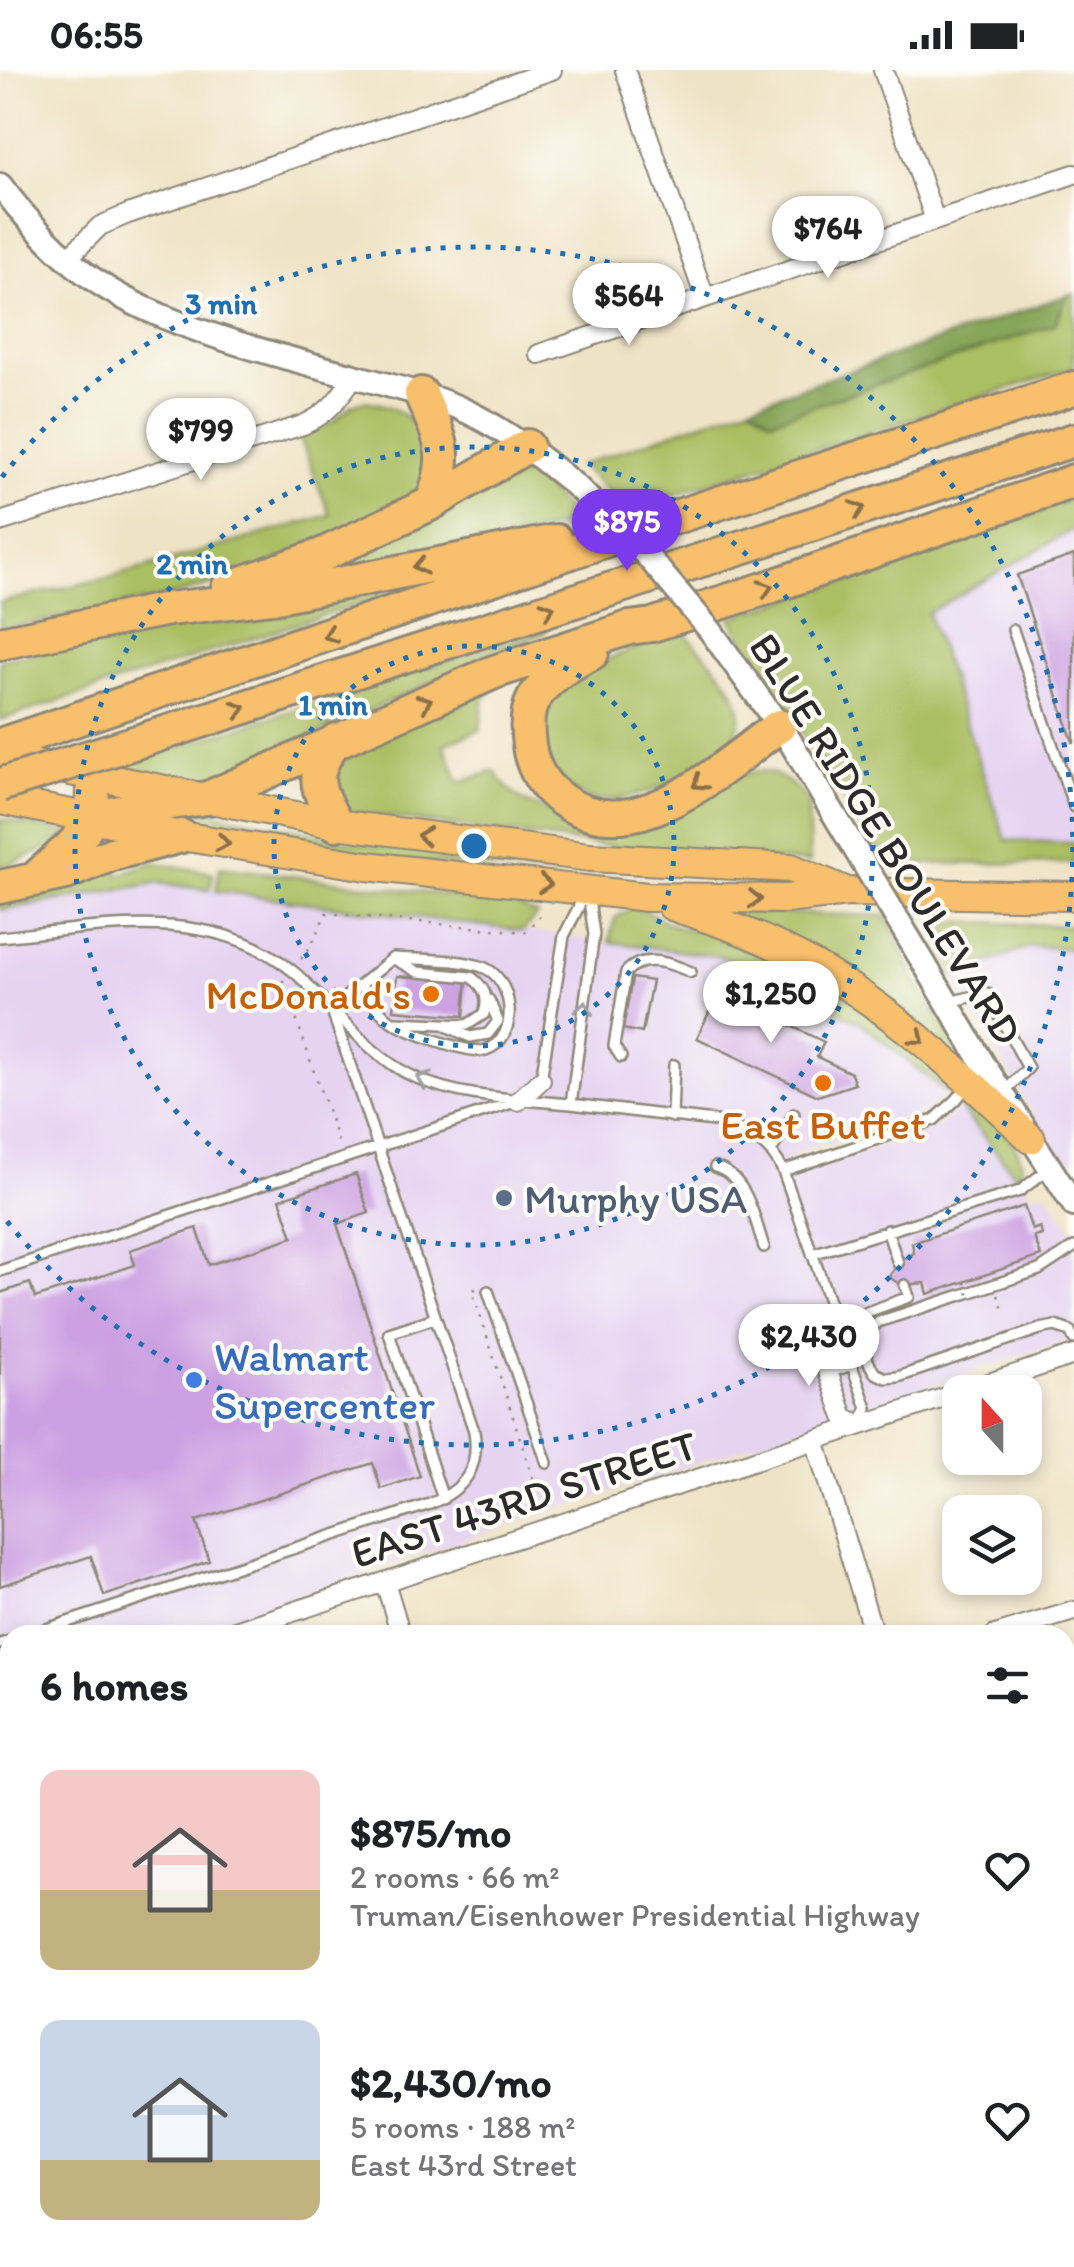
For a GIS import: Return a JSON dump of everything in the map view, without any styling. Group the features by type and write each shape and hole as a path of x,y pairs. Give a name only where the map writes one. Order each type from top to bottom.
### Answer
{"highway":[{"path":"0,746 654,524 1074,388"},
{"path":"421,394 444,453 442,478 432,503"},
{"path":"0,785 1074,440"},
{"path":"168,609 322,555 432,503 527,446"},
{"path":"779,726 689,791 633,814 606,817 580,812 548,788 531,760 526,730 532,701 571,663 652,625 1074,481"},
{"path":"0,643 168,609 272,596 654,524"},
{"path":"93,818 208,798 494,672 629,628 652,625"},
{"path":"336,740 320,762 318,779 336,824"},
{"path":"16,885 82,833 93,818 92,775"},
{"path":"16,885 181,836"}],"main road":[{"path":"0,757 336,824 590,858 791,868 848,892"},
{"path":"0,800 181,836 367,866 647,897 786,899 848,892 1074,896"},
{"path":"647,897 768,942 824,972 896,1019 1031,1139"}],"street":[{"path":"67,259 100,226 128,214 552,70"},
{"path":"625,70 705,298"},
{"path":"883,70 935,220"},
{"path":"538,354 1074,174"},
{"name":"BLUE RIDGE BOULEVARD","path":"0,185 30,224 67,259 98,283 149,311 468,412 527,446 576,487 648,557 710,630 779,726 1074,1206"},
{"path":"0,522 303,425 334,406 354,376"},
{"path":"588,889 590,858"},
{"path":"518,1101 541,1080"},
{"path":"541,1080 541,1102"},
{"name":"EAST 43RD STREET","path":"253,1625 1074,1355"},
{"path":"850,1360 827,1368 844,1417 860,1425"},
{"path":"815,1440 871,1625"},
{"path":"384,1582 398,1625"},
{"path":"1029,1625 1074,1612"}],"lane":[{"path":"1014,630 1074,807"},
{"path":"541,1080 564,936 588,889"},
{"path":"571,1104 594,934 588,889"},
{"path":"0,937 123,925 188,927 275,958 371,1048 412,1076 461,1091 518,1101 722,1122 742,1130 772,1151 783,1171 850,1360"},
{"path":"331,1009 393,958 482,967 498,976 510,1001 507,1028 499,1041 486,1050 469,1051 393,1022 361,986"},
{"path":"393,958 418,972 471,977 480,983 498,1020 488,1034 470,1037 439,1022"},
{"path":"621,1057 614,1046 626,972 646,960 691,972"},
{"path":"393,1022 468,1025 484,1014 486,994"},
{"path":"946,1002 987,994 1028,1068 1002,1094"},
{"path":"59,1625 443,1499 471,1476 478,1452 474,1431 331,1009"},
{"path":"672,1116 674,1065"},
{"path":"783,1171 934,1120 971,1082"},
{"path":"0,1272 518,1101"},
{"path":"772,1151 794,1114"},
{"path":"716,1167 742,1185 764,1247"},
{"path":"812,1254 1020,1190 1050,1168"},
{"path":"887,1230 898,1263"},
{"path":"1074,1247 1039,1270 878,1322 865,1340 865,1352 875,1373 886,1378 1040,1329 1056,1326 1070,1331 1074,1339"},
{"path":"836,1322 909,1297 905,1285"},
{"path":"483,1289 547,1463"},
{"path":"435,1318 389,1334 443,1499"}],"path":[{"path":"300,960 326,913 525,932 540,916"},
{"path":"284,979 339,1146"},
{"path":"964,1282 970,1298"},
{"path":"483,1289 472,1290 538,1491 526,1495 528,1501 515,1506 518,1517"}],"shaded area":[{"path":"1074,529 1074,843 1007,840 928,613"},
{"path":"158,883 723,957 860,1022 947,1093 929,1110 796,1153 773,1176 776,1182 936,1128 960,1108 1031,1193 1048,1193 1074,1233 1074,1338 962,1375 942,1375 942,1382 207,1625 0,1625 0,910"},
{"path":"1030,946 1074,949 1074,1178 953,977"}],"green space":[{"path":"1074,293 1074,368 627,509 580,465 751,405 771,420 1055,324 1068,295"},
{"path":"1068,295 1055,324 771,420 751,405"},
{"path":"364,401 399,412 420,433 426,461 414,495 306,549 236,577 136,603 0,629 0,602 112,577 330,515 300,438"},
{"path":"516,470 535,477 578,523 328,577 300,574"},
{"path":"1074,498 1074,529 928,613 1006,840 1074,843 1074,863 895,864 872,844 730,618 944,548"},
{"path":"433,580 0,720 0,659"},
{"path":"547,629 206,782 115,767"},
{"path":"683,631 717,668 737,700 738,729 726,747 686,776 638,795 597,800 569,788 549,765 540,737 544,713 558,693 606,660"},
{"path":"501,679 483,701 480,730 444,744 459,782 495,771 514,794 537,807 600,816 636,812 746,773 764,771 786,781 808,802 810,863 616,847 348,812 326,773 333,759"},
{"path":"195,809 354,842 527,864 558,875 327,853 131,813"},
{"path":"0,819 69,833 42,851 0,868"},
{"path":"153,862 213,873 210,890 158,883 0,910 0,899 114,865 118,875"},
{"path":"220,867 510,903 537,915 523,931 216,891"},
{"path":"633,907 679,928 710,927 865,1006 948,1077 947,1093 860,1022 723,957 609,942 615,918"},
{"path":"713,911 886,916 918,984 964,1058 958,1063"},
{"path":"947,921 1074,926 1074,949 1030,946 953,977 945,954"},
{"path":"971,1102 992,1119 1016,1148 1021,1168 1018,1178 960,1108"}],"building":[{"path":"1074,555 1074,742 1073,742 1017,575"},
{"name":"McDonald's","path":"422,974 467,979 464,1016 394,1010 397,976 422,978"},
{"path":"632,978 652,981 642,1033 623,1029"},
{"path":"719,991 824,1042 817,1057 851,1073 855,1084 818,1096 697,1038"},
{"name":"Walmart Supercenter","path":"356,1174 369,1213 337,1224 420,1476 381,1489 373,1463 196,1521 209,1561 104,1596 91,1556 0,1586 0,1293 30,1283 35,1298 135,1265 130,1250 197,1228 209,1265 293,1237 280,1199"},
{"path":"1024,1206 1032,1230 1040,1227 1042,1235 1034,1237 1041,1256 928,1294 925,1283 901,1285 889,1277 901,1260 914,1253 912,1243"}],"place":[{"name":"McDonald's","path":"431,994"},
{"name":"East Buffet","path":"823,1083"},
{"name":"Murphy USA","path":"504,1198"},
{"name":"Walmart Supercenter","path":"194,1380"}]}
